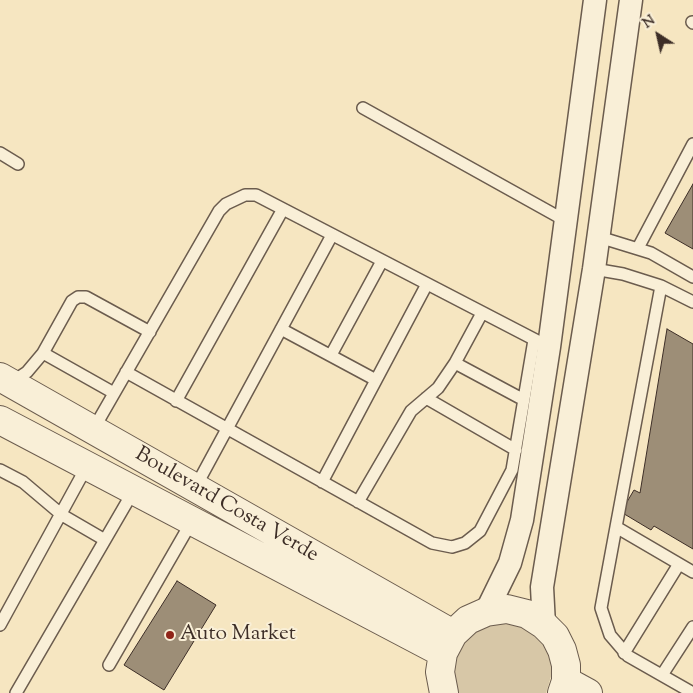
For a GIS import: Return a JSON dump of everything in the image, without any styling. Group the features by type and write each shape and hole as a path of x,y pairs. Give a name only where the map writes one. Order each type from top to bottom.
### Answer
{"street":[{"path":"486,612 510,563 522,520 541,343 566,221 595,0"},
{"path":"544,625 542,587 599,237 631,0"},
{"name":"Boulevard Costa Verde","path":"5,380 195,488 448,644"},
{"name":"Boulevard Costa Verde","path":"0,420 192,521 448,644"},
{"path":"444,693 440,672 448,644 468,620 486,612 507,609 527,614 544,625 555,636 562,650 572,689"}],"lane":[{"path":"363,108 566,221"},
{"path":"638,248 693,144"},
{"path":"0,153 18,164"},
{"path":"93,430 114,392 226,204 245,195 256,195 541,343 524,400 512,470 480,531 465,543 452,547 432,543 126,372"},
{"path":"176,401 283,209"},
{"path":"195,488 332,234"},
{"path":"599,237 638,248 693,276"},
{"path":"331,355 382,261"},
{"path":"594,269 623,274 661,286 693,302"},
{"path":"322,482 427,284"},
{"path":"661,286 601,608 610,634 624,653 693,693"},
{"path":"5,380 27,372 43,353 72,301 78,297 86,297 150,332"},
{"path":"358,502 411,411 438,388 455,363 482,313"},
{"path":"281,329 376,380"},
{"path":"43,353 114,392"},
{"path":"455,363 524,400"},
{"path":"426,398 516,450"},
{"path":"0,625 62,516 87,466"},
{"path":"0,470 23,482 62,516 105,540"},
{"path":"16,693 134,490"},
{"path":"110,665 192,521"},
{"path":"616,527 693,572"},
{"path":"624,653 679,564"},
{"path":"662,675 693,627"}],"shaded area":[{"path":"501,623 517,625 531,632 543,643 550,658 552,673 546,693 459,693 454,679 455,663 460,648 471,635 485,626"}],"building":[{"path":"693,184 693,249 665,233"},
{"path":"667,329 693,344 693,549 654,526 651,530 621,512 634,490 640,493"},
{"name":"Auto Market","path":"177,581 216,605 164,690 124,665"}],"place":[{"name":"Auto Market","path":"170,635"}]}
